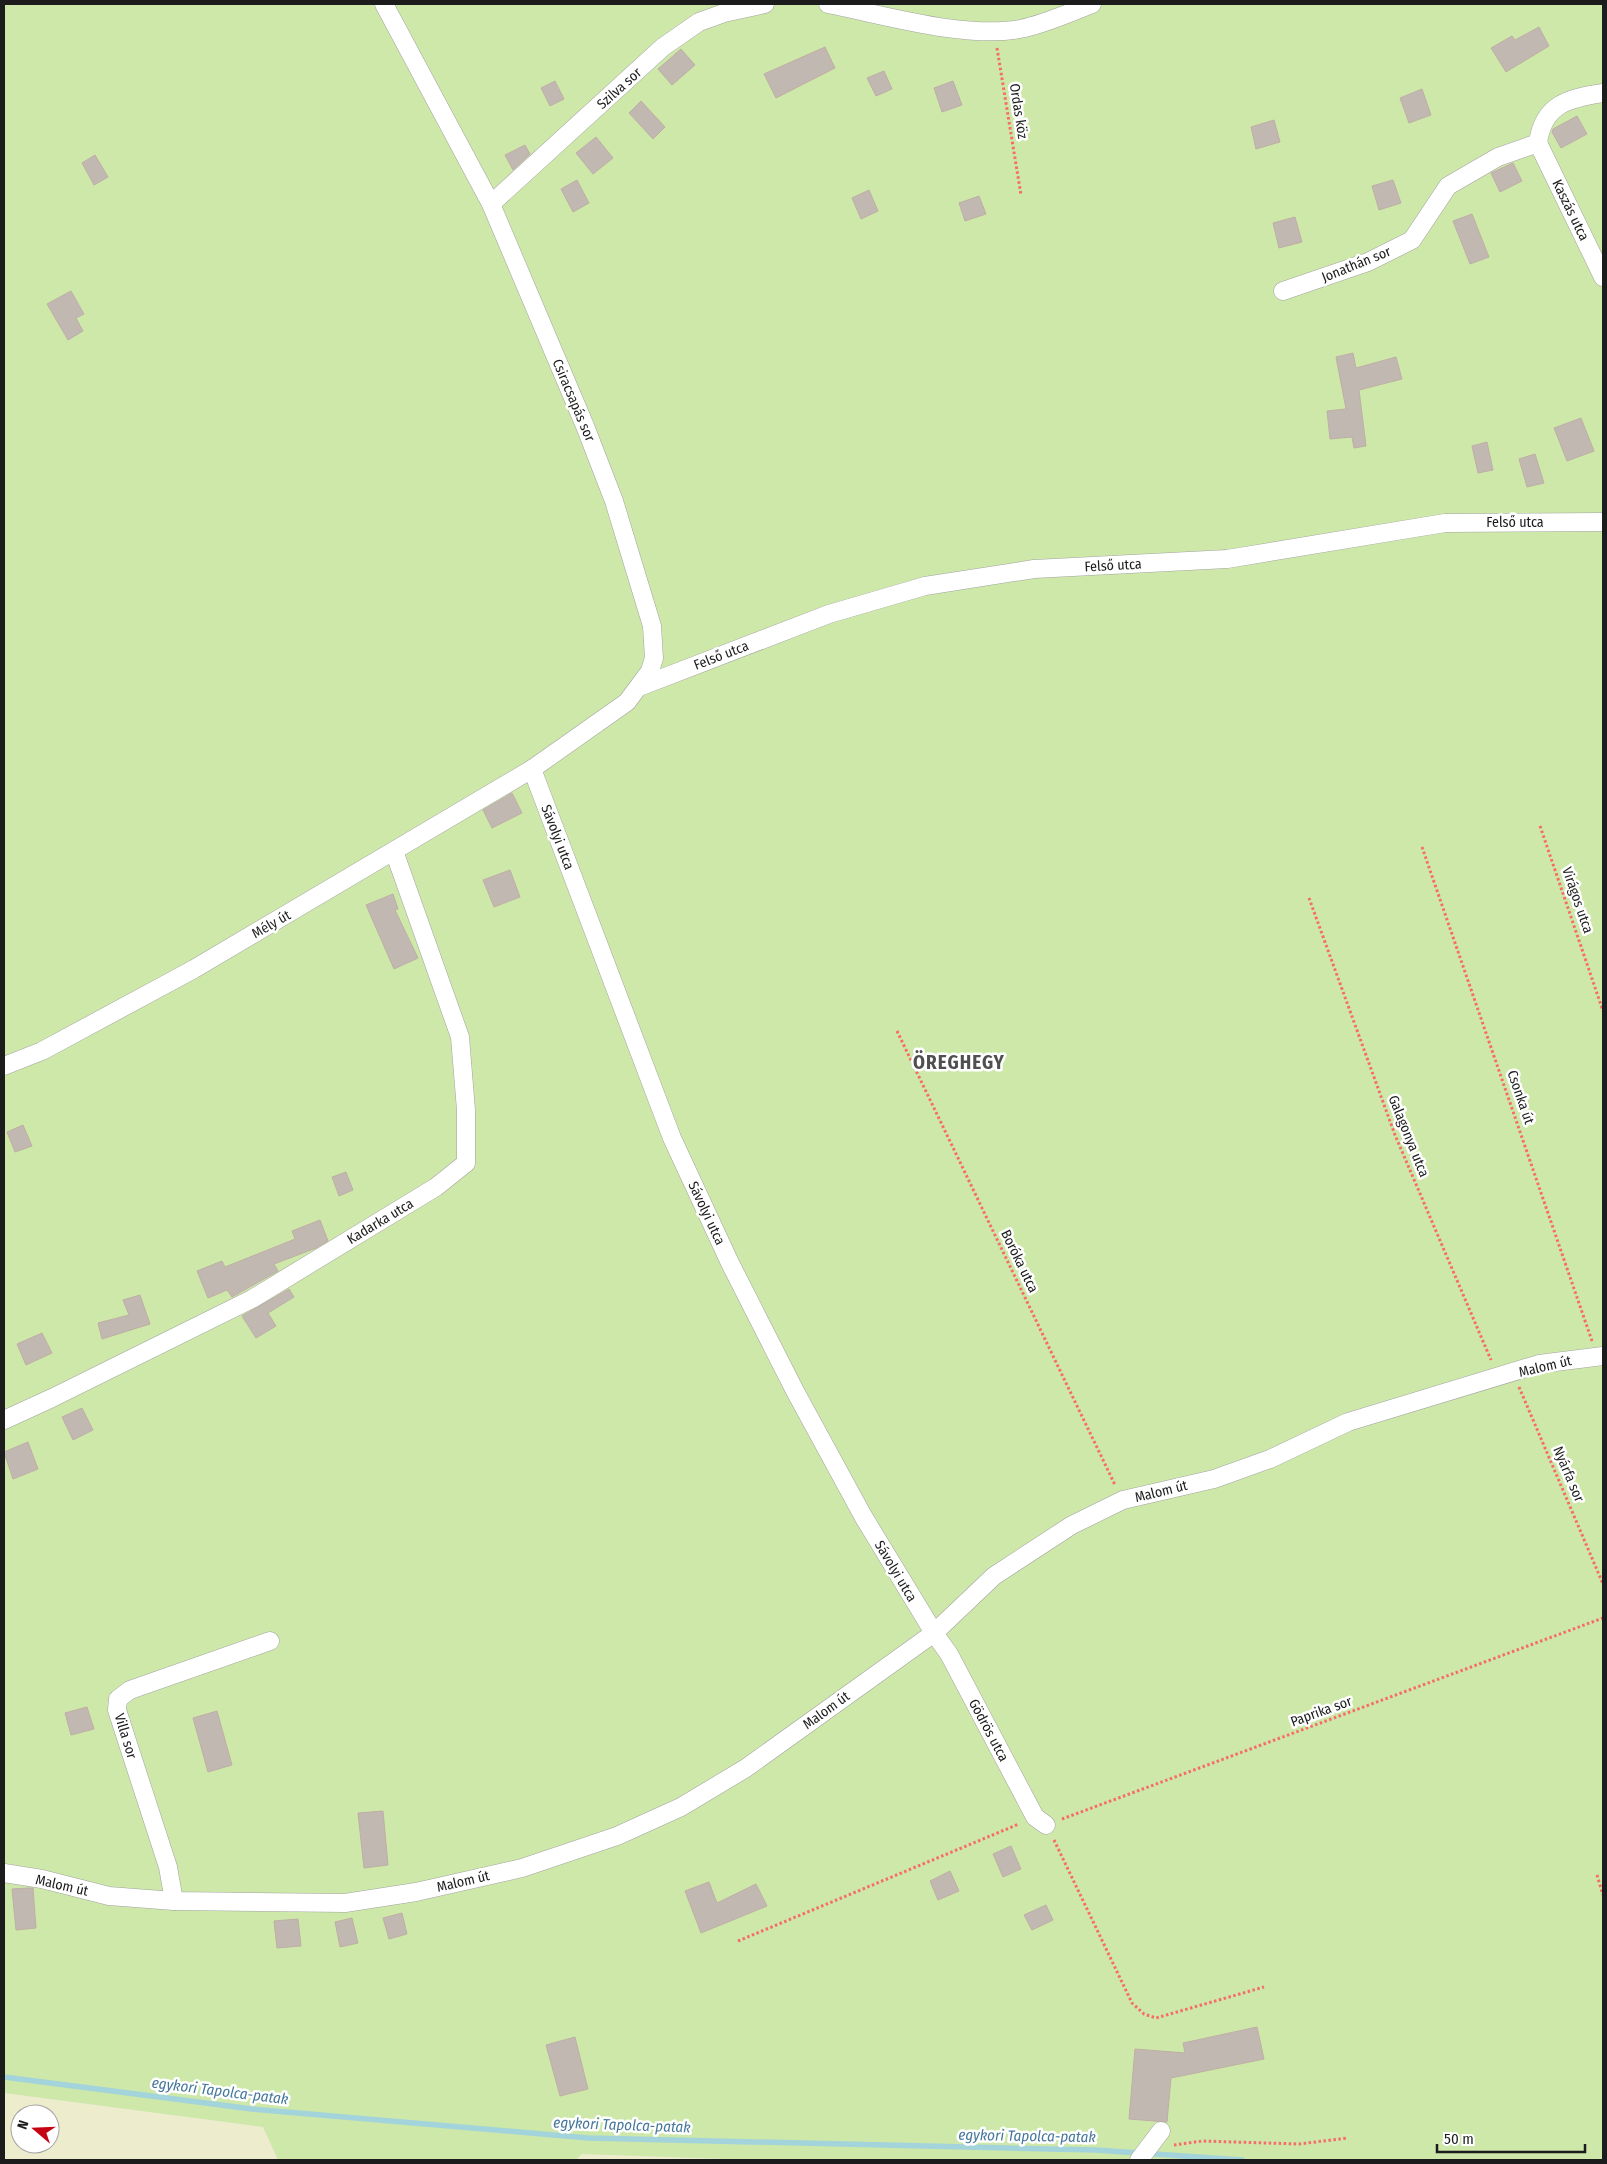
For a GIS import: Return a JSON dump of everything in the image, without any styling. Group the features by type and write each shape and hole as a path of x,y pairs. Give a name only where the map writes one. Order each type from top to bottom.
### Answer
{"street":[{"name":"Csiracsapás sor","path":"384,4 491,204 588,434 614,501 652,626 654,658 650,672 627,702 532,769"},
{"name":"Szilva sor","path":"491,204 663,47 699,22 724,13 765,4"},
{"path":"828,4 945,27 994,31 1018,29 1044,23 1092,4"},
{"path":"1538,143 1545,118 1560,104 1603,94"},
{"name":"Kaszás utca","path":"1538,143 1603,277"},
{"name":"Jonathán sor","path":"1283,291 1368,262 1412,240 1448,186 1498,157 1538,143"},
{"name":"Felső utca","path":"639,687 829,614 925,586 1034,569 1227,559 1445,523 1603,522"},
{"name":"Mély út","path":"4,1066 42,1050 194,969 532,769"},
{"name":"Sávolyi utca","path":"532,769 672,1138 795,1391 863,1516 934,1633"},
{"name":"Kadarka utca","path":"4,1420 252,1299 436,1187 466,1163 466,1110 460,1037 394,851"},
{"name":"Malom út","path":"4,1873 42,1879 109,1896 174,1901 345,1903 416,1892 522,1868 617,1836 681,1807 746,1768 934,1633 994,1576 1072,1525 1123,1500 1214,1479 1270,1459 1348,1422 1506,1376 1539,1364 1600,1355"},
{"name":"Gödrös utca","path":"934,1633 949,1654 1041,1821"},
{"name":"Villa sor","path":"174,1901 168,1867 117,1710 118,1698 130,1690 270,1641"},
{"path":"1147,2152 1161,2131"}],"path":[{"name":"Ordas köz","path":"994,31 1021,195"},
{"name":"Virágos utca","path":"1540,826 1603,1011"},
{"name":"Csonka út","path":"1422,847 1600,1355"},
{"name":"Galagonya utca","path":"1309,898 1395,1135 1506,1376"},
{"name":"Boróka utca","path":"897,1031 1123,1500"},
{"name":"Nyárfa sor","path":"1506,1376 1603,1584"},
{"name":"Paprika sor","path":"738,1941 1041,1821 1603,1618"},
{"path":"1041,1821 1132,2003 1144,2014 1156,2018 1264,1987"},
{"path":"1597,1875 1603,1895"},
{"path":"1147,2152 1202,2141 1300,2144 1348,2138"}],"green space":[{"path":"4,4 1603,4 1603,2160 754,2160 582,2154 576,2160 278,2160 263,2127 4,2093"},
{"path":"4,2093 263,2127 278,2160 4,2160"},
{"path":"582,2154 754,2160 576,2160"}],"building":[{"path":"1539,27 1549,46 1506,72 1491,48 1512,36 1515,40"},
{"path":"825,47 835,68 776,98 764,74"},
{"path":"681,49 695,65 672,85 658,69"},
{"path":"884,71 892,89 876,96 867,78"},
{"path":"555,81 564,99 550,106 541,88"},
{"path":"953,81 962,105 942,112 934,88"},
{"path":"1422,89 1431,115 1409,123 1400,98"},
{"path":"641,101 665,127 653,139 629,113"},
{"path":"1577,116 1587,134 1561,148 1552,132 1553,129"},
{"path":"1274,120 1280,142 1256,149 1251,127"},
{"path":"596,137 613,158 593,174 576,153"},
{"path":"525,145 530,154 513,170 505,155"},
{"path":"95,155 108,177 94,185 82,163"},
{"path":"1513,163 1522,181 1500,192 1491,173"},
{"path":"577,180 589,203 573,212 561,189"},
{"path":"1393,180 1401,203 1379,210 1372,186"},
{"path":"869,190 878,211 861,219 852,198"},
{"path":"979,196 986,214 965,221 959,203"},
{"path":"1472,214 1489,257 1470,264 1453,221"},
{"path":"1295,217 1302,242 1279,248 1273,223"},
{"path":"71,291 84,314 76,318 83,331 68,340 47,304"},
{"path":"1353,353 1356,368 1396,357 1402,379 1359,390 1366,446 1354,448 1352,437 1330,439 1327,411 1346,409 1336,357"},
{"path":"1581,418 1594,451 1567,461 1554,428"},
{"path":"1487,442 1493,470 1478,473 1472,446"},
{"path":"1535,454 1544,483 1527,487 1519,459"},
{"path":"512,793 522,813 492,828 483,810"},
{"path":"510,870 520,897 494,907 483,880"},
{"path":"393,894 398,909 395,910 418,958 394,969 366,905"},
{"path":"23,1125 32,1146 15,1152 7,1132"},
{"path":"346,1172 353,1190 339,1196 332,1177"},
{"path":"320,1220 328,1241 316,1248 274,1264 278,1271 232,1297 227,1290 208,1298 197,1271 222,1261 225,1267 295,1239 292,1231"},
{"path":"289,1289 294,1297 268,1313 276,1326 256,1338 242,1316"},
{"path":"140,1295 150,1324 102,1339 98,1323 129,1315 123,1300"},
{"path":"42,1333 52,1353 26,1365 17,1344"},
{"path":"82,1408 93,1430 73,1440 62,1417"},
{"path":"28,1442 38,1469 13,1479 4,1452"},
{"path":"87,1707 94,1729 71,1735 65,1713"},
{"path":"217,1711 232,1765 208,1772 193,1718"},
{"path":"383,1811 388,1865 364,1868 358,1813"},
{"path":"1011,1846 1021,1869 1003,1877 993,1854"},
{"path":"950,1871 959,1891 938,1900 930,1881"},
{"path":"709,1882 717,1903 756,1884 767,1906 701,1933 685,1891"},
{"path":"33,1888 36,1928 16,1930 12,1889"},
{"path":"1046,1905 1053,1920 1032,1930 1024,1915"},
{"path":"402,1913 407,1934 389,1939 383,1918"},
{"path":"352,1918 358,1943 340,1947 335,1922"},
{"path":"298,1919 301,1946 277,1948 274,1921"},
{"path":"1257,2027 1264,2059 1171,2078 1167,2122 1129,2119 1135,2049 1185,2053 1183,2043"},
{"path":"575,2037 588,2089 560,2096 546,2045"}],"waterway":[{"name":"egykori Tapolca-patak","path":"4,2077 252,2109 588,2138 1095,2150 1242,2160"}],"district":[{"name":"ÖREGHEGY","path":"959,1062"}]}
